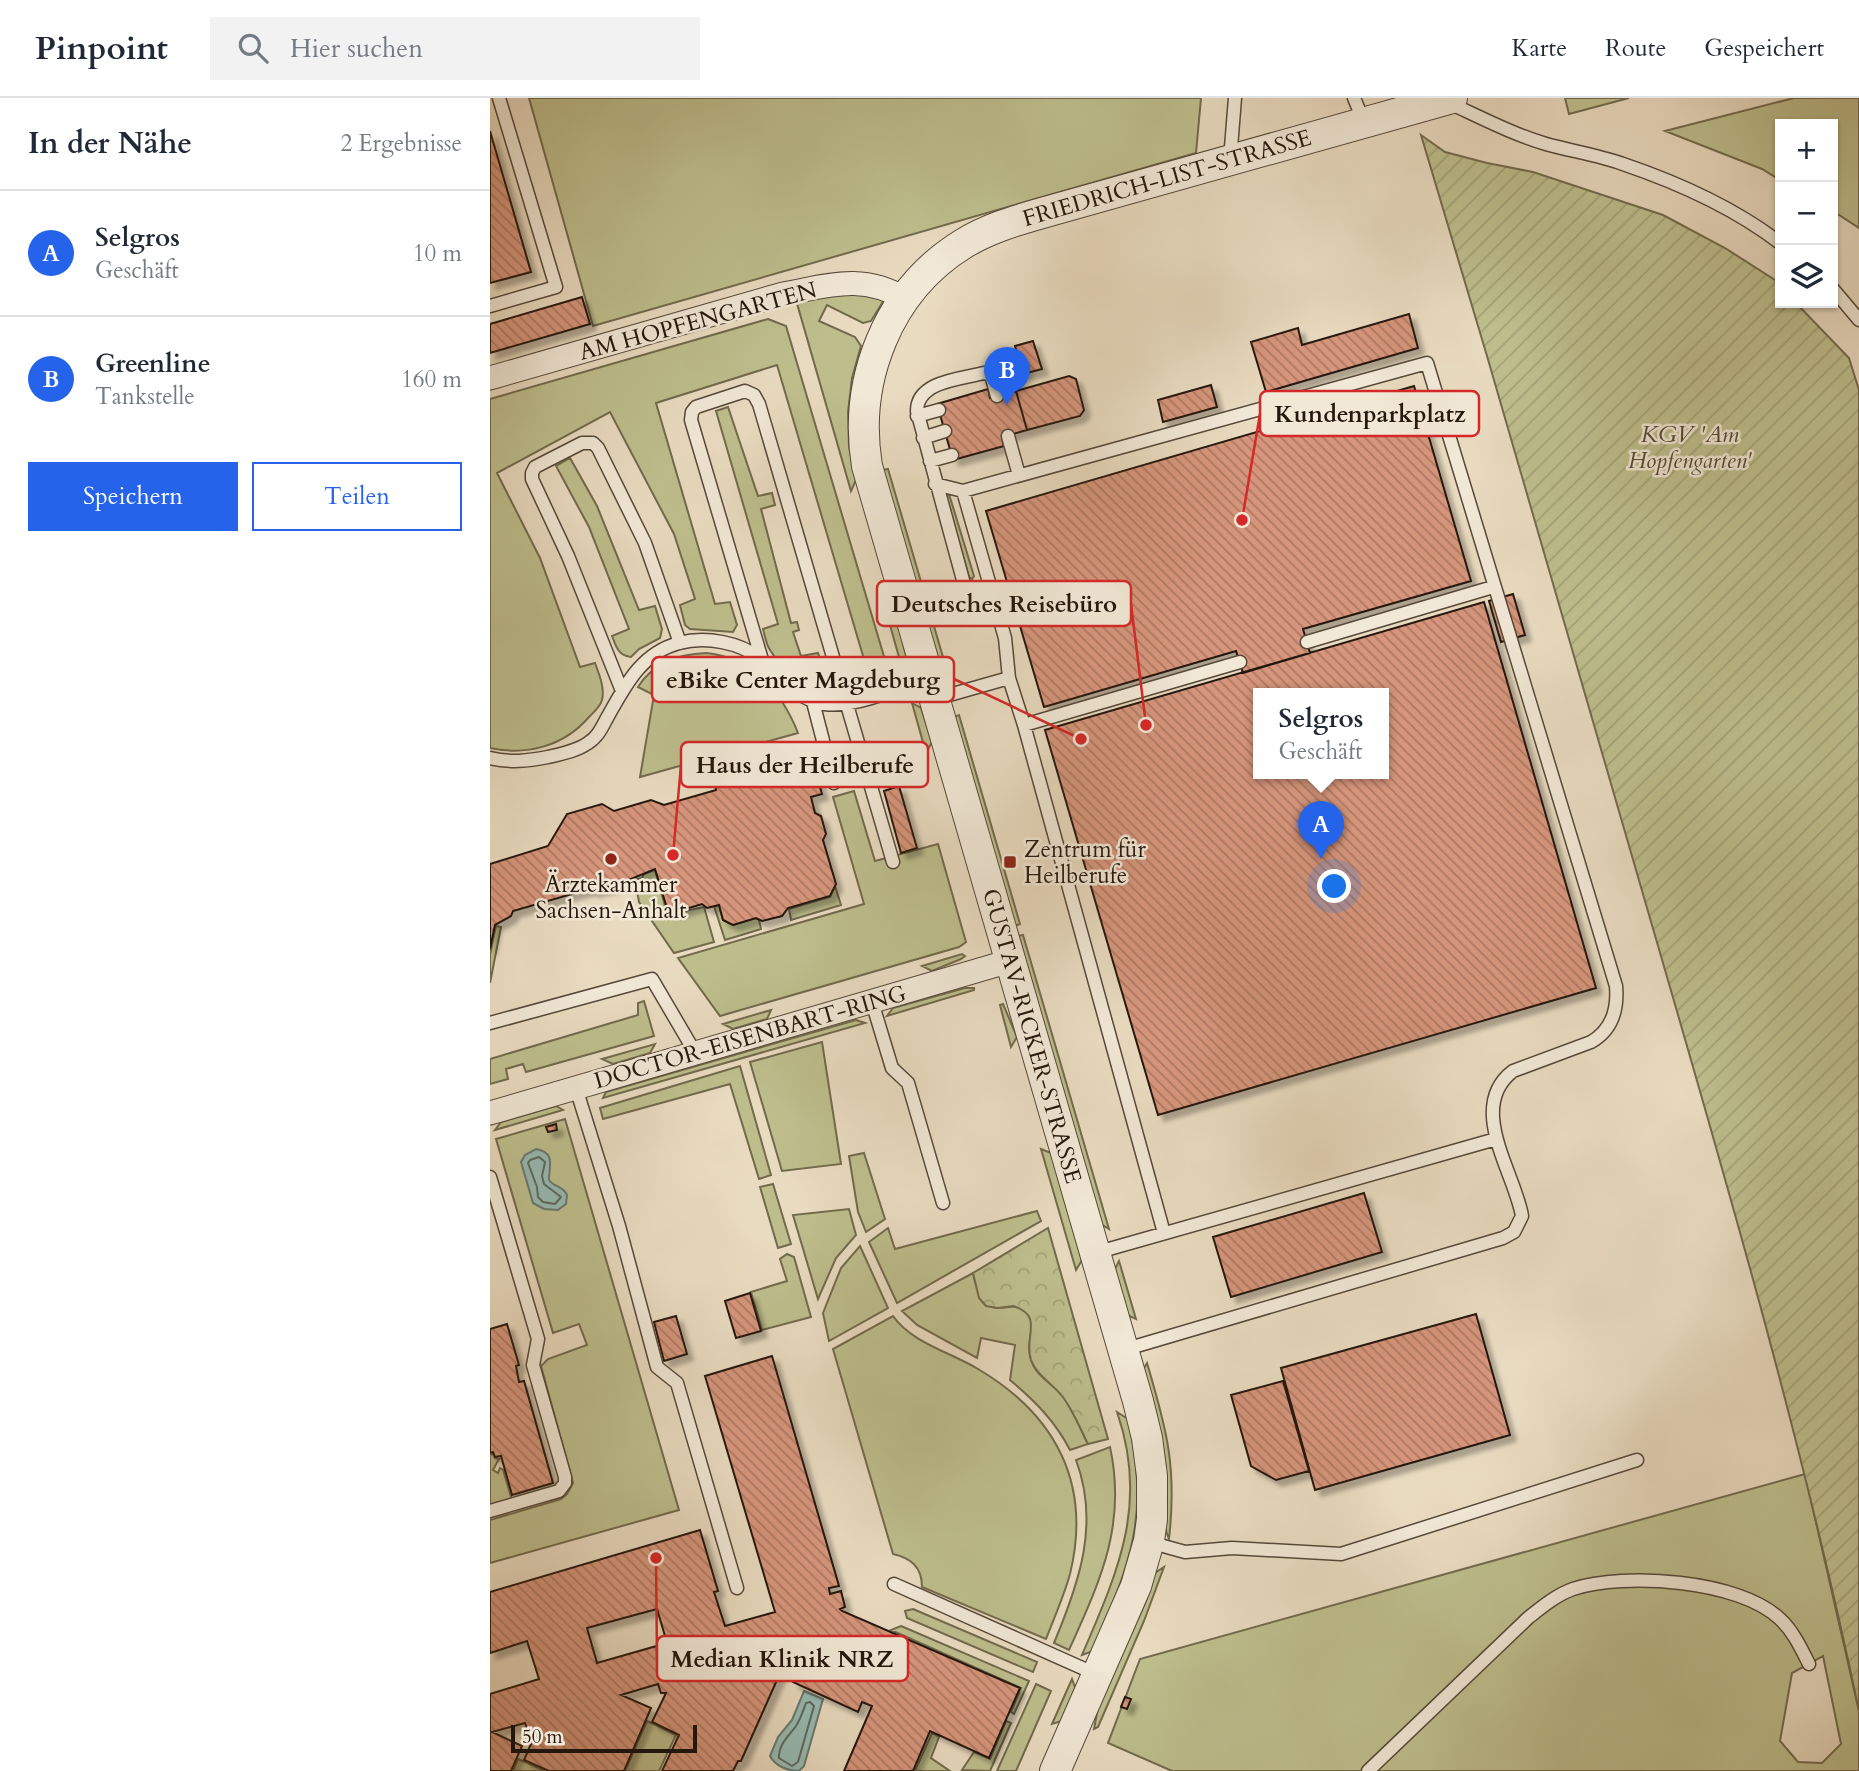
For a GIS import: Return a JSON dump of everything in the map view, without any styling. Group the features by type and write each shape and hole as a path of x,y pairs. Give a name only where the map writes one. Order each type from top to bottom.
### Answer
{"street":[{"name":"FRIEDRICH-LIST-STRASSE","path":"905,299 938,262 965,243 994,229 1230,161 1359,110 1448,99"},
{"name":"AM HOPFENGARTEN","path":"490,378 783,294 864,283 888,289 905,299"},
{"name":"GUSTAV-RICKER-STRASSE","path":"905,299 884,334 870,373 864,400 867,466 1123,1350 1150,1457 1153,1496 1149,1541 1136,1586 1098,1675 1064,1768"},
{"name":"DOCTOR-EISENBART-RING","path":"490,1113 1010,961"}],"lane":[{"path":"490,100 498,98 556,287 490,306"},
{"path":"1230,161 1234,98"},
{"path":"1448,99 1504,128 1544,143 1622,163 1696,191 1755,224 1775,239"},
{"path":"1838,295 1859,320"},
{"path":"935,484 963,491 1427,363 1493,587 1612,970 1617,995 1613,1018 1605,1031 1598,1038 1513,1071 1498,1091 1493,1109 1496,1139 1521,1212 1521,1223 1512,1234 1123,1350"},
{"path":"994,395 991,375 987,373 932,387 918,400 917,416 966,591 997,612"},
{"path":"762,660 691,420 696,407 745,391 753,394 760,404 893,862"},
{"path":"917,416 939,410"},
{"path":"923,438 945,431"},
{"path":"1007,439 1019,475"},
{"path":"622,691 568,556 532,480 532,472 536,467 582,443 593,443 598,448 645,543 680,643"},
{"path":"930,461 952,455"},
{"path":"963,491 1005,638 1009,678 1164,1233"},
{"path":"1307,642 1493,587"},
{"path":"490,758 521,762 574,750 588,744 612,720 622,691 635,672 653,655 680,643 704,640 741,648 762,660 802,696 827,705 1009,678"},
{"path":"1024,725 1240,662"},
{"path":"813,702 834,783"},
{"path":"490,1023 652,979 696,1054"},
{"path":"872,1002 892,1068 908,1083 943,1203"},
{"path":"576,1088 616,1214 657,1367 677,1383 737,1588"},
{"path":"1095,1253 1496,1139"},
{"path":"490,1177 538,1339 533,1363 565,1481 557,1492 490,1511"},
{"path":"1149,1541 1185,1552 1231,1548 1341,1554 1637,1460"},
{"path":"1368,1771 1535,1613 1558,1596 1585,1585 1612,1581 1678,1583 1721,1590 1741,1597 1757,1603 1779,1618 1796,1639 1809,1664"},
{"path":"894,1584 1098,1675"}],"green space":[{"path":"529,98 1201,98 1196,153 593,326"},
{"path":"1565,98 1629,98 1569,114"},
{"path":"1794,98 1859,98 1859,228 1838,214 1838,119 1775,119 1775,177 1762,169 1665,131"},
{"name":"KGV 'Am Hopfengarten'","path":"1421,135 1445,152 1533,172 1663,215 1725,248 1775,280 1775,308 1801,308 1849,358 1859,390 1859,1711 1790,1417 1539,533"},
{"path":"829,287 889,292 871,321 863,323 827,305 819,321 855,337 861,346 852,378 848,412 849,447 856,480 851,491 796,300"},
{"path":"768,319 786,326 891,680 859,688 854,685 850,671 866,666 777,365 656,403 715,604 730,602 737,625 733,632 690,629 685,625 680,605 695,599 674,534 610,412 497,473 540,558 580,667 595,663 603,695 598,707 579,727 556,742 518,751 490,748 490,399"},
{"path":"728,407 758,496 772,493 775,505 761,509 791,623 797,622 799,630 793,632 801,656 818,653 828,683 827,692 811,687 795,677 775,657 767,643 763,629 778,624 716,411"},
{"path":"570,458 597,506 639,610 655,606 662,629 660,638 639,649 631,657 620,653 612,636 629,629 589,527 556,466"},
{"path":"888,469 950,681 943,678 882,470"},
{"path":"949,494 974,576 972,579 969,577 946,498"},
{"path":"888,618 898,624 909,667 904,675"},
{"path":"706,653 737,661 763,679 783,704 798,733 640,777 654,695 638,687 651,672 667,661"},
{"path":"912,703 921,708 932,742 926,753"},
{"path":"959,715 1020,924 1014,926 954,717"},
{"path":"854,791 875,861 938,844 966,942 959,947 720,1016 678,958 864,904 833,797"},
{"path":"655,870 665,906 676,913 704,907 714,942 674,953 639,902 635,880"},
{"path":"835,886 841,905 791,920 789,909 830,897"},
{"path":"719,905 723,920 733,925 756,918 761,929 725,940 714,906"},
{"path":"496,926 501,927 490,983 490,955"},
{"path":"1023,935 1109,1229 1101,1224 1018,936"},
{"path":"962,954 965,956 961,959 932,971 922,966"},
{"path":"965,988 974,990 887,1016 893,1008"},
{"path":"644,1001 654,1036 526,1072 523,1064 506,1069 508,1079 490,1084 490,1059 638,1015 638,1003"},
{"path":"1003,1004 1017,1037 1011,1047 1000,1005"},
{"path":"771,1010 767,1019 733,1029 723,1024"},
{"path":"856,1020 865,1023 603,1098 606,1092"},
{"path":"822,1042 841,1164 782,1171 750,1062"},
{"path":"655,1044 650,1053 613,1064 602,1059"},
{"path":"740,1066 771,1175 759,1179 730,1084 603,1119 600,1108"},
{"path":"556,1106 563,1110 495,1130 501,1122"},
{"path":"565,1119 679,1510 490,1563 490,1520 561,1499 573,1483 541,1366 548,1359 587,1345 579,1324 553,1333 496,1139"},
{"path":"1041,1149 1051,1153 1082,1260 1076,1270"},
{"path":"864,1153 885,1219 866,1232 858,1212 849,1156"},
{"path":"773,1184 791,1244 778,1248 760,1187"},
{"path":"849,1209 856,1235 836,1258 818,1299 793,1215"},
{"path":"1037,1211 1041,1221 897,1303 869,1242 888,1228 895,1249"},
{"path":"1048,1228 1108,1439 1088,1444 1066,1401 1037,1371 1031,1360 1031,1321 1028,1315 1013,1306 986,1306 979,1298 973,1273"},
{"path":"860,1246 888,1308 829,1341 823,1313 841,1268"},
{"path":"787,1254 794,1257 811,1317 762,1330 751,1292 787,1281 780,1259"},
{"path":"1119,1261 1136,1319 1127,1315 1115,1269"},
{"path":"973,1273 985,1303 1001,1308 1017,1307 1025,1310 1031,1318 1029,1351 1033,1365 1063,1396 1088,1444 1070,1450 1044,1412 1010,1380 1015,1345 981,1338 977,1358 917,1325 902,1311"},
{"path":"893,1316 921,1340 978,1369 1005,1387 1047,1430 1062,1455 1076,1510 1076,1541 1068,1582 1046,1639 922,1587 920,1574 914,1564 893,1554 833,1349"},
{"path":"1147,1363 1165,1429 1171,1470 1169,1539 1164,1505 1165,1457 1143,1370"},
{"path":"1117,1412 1128,1419 1137,1484 1137,1512 1127,1564 1118,1591 1093,1651 1082,1655 1107,1595 1125,1536 1130,1477 1126,1445"},
{"path":"1110,1447 1115,1502 1108,1552 1069,1650 1054,1643 1078,1576 1086,1530 1083,1484 1076,1460"},
{"path":"493,1454 499,1459 493,1470 498,1473 500,1468 503,1470 512,1500 490,1505 490,1455"},
{"path":"1805,1474 1859,1711 1859,1771 1172,1771 1108,1743 1140,1659","holes":["1823,1656 1841,1744 1822,1763 1798,1762 1780,1741 1792,1673"]},
{"path":"1164,1567 1144,1621 1098,1727 1094,1729 1098,1708 1146,1601 1155,1573"},
{"path":"913,1609 1037,1662 1033,1672 907,1618 905,1611"},
{"path":"901,1626 1029,1681 1014,1714 1011,1712 1021,1688 891,1630"},
{"path":"1072,1679 1076,1690 1062,1721 1052,1724"},
{"path":"1036,1684 1051,1691 1016,1771 997,1771"},
{"path":"647,1721 676,1735 659,1771 625,1771"},
{"path":"1006,1721 1011,1723 990,1771 962,1770 974,1752 990,1759"},
{"path":"932,1733 939,1737 931,1758 950,1771 915,1771"},
{"path":"518,1759 545,1771 513,1771"}],"water":[{"path":"536,1149 549,1157 549,1180 567,1195 566,1204 558,1210 544,1209 533,1203 521,1162 525,1155"},
{"path":"804,1691 823,1699 804,1766 795,1771 778,1765 770,1756 778,1737 792,1720"}],"building":[{"path":"490,131 531,272 490,283"},
{"path":"582,297 590,324 490,353 490,324"},
{"path":"1409,314 1418,348 1266,392 1251,342 1298,328 1302,345"},
{"path":"1033,341 1042,369 1023,374 1015,346"},
{"path":"1069,376 1076,379 1084,410 1080,416 1027,430 1016,391"},
{"path":"1211,385 1217,407 1163,422 1158,400"},
{"path":"1414,386 1471,581 1303,629 1310,653 1243,673 1236,651 1044,707 986,511"},
{"path":"988,389 990,398 1016,391 1027,430 1002,437 1004,446 953,460 937,404"},
{"path":"1513,594 1525,635 1501,642 1489,601"},
{"path":"1484,602 1596,988 1158,1115 1045,730"},
{"path":"792,761 801,766 809,764 814,767 822,794 811,797 815,813 821,816 826,834 823,840 836,884 830,896 788,908 782,916 762,921 756,918 733,925 723,920 719,905 707,908 702,904 676,912 666,905 655,869 619,884 594,891 589,889 513,911 511,916 495,925 490,949 490,864 548,846 567,814 602,804 614,811 651,800 664,805 716,790 718,778 733,774 739,776"},
{"path":"899,786 917,848 901,853 884,791"},
{"path":"556,1124 557,1130 548,1132 546,1127"},
{"path":"1364,1193 1382,1252 1231,1297 1213,1237"},
{"path":"750,1293 761,1331 736,1338 725,1301"},
{"path":"1476,1314 1510,1435 1315,1490 1281,1368"},
{"path":"676,1316 687,1354 664,1361 654,1322"},
{"path":"507,1324 519,1365 516,1366 519,1382 524,1381 553,1483 512,1495 501,1456 495,1457 493,1452 490,1453 490,1329"},
{"path":"772,1356 839,1586 829,1588 830,1594 841,1591 845,1607 840,1609 842,1611 1020,1688 989,1758 930,1731 913,1771 844,1771 872,1706 862,1702 858,1712 793,1682 807,1653 788,1645 749,1658 781,1671 741,1761 738,1761 733,1771 662,1771 679,1735 652,1722 666,1693 661,1693 658,1684 621,1695 651,1708 624,1771 549,1771 524,1760 537,1730 528,1731 525,1723 492,1732 522,1746 511,1771 490,1771 490,1694 539,1679 527,1641 490,1653 490,1592 700,1530 725,1626 775,1612 705,1376","holes":["657,1609 667,1643 597,1663 587,1628"]},
{"path":"1283,1381 1309,1471 1276,1480 1251,1466 1231,1395"},
{"path":"1125,1697 1131,1699 1127,1709 1121,1707"}],"place":[{"name":"Greenline","path":"1007,405"},
{"name":"Kundenparkplatz","path":"1242,520"},
{"name":"Deutsches Reisebüro","path":"1146,725"},
{"name":"eBike Center Magdeburg","path":"1081,739"},
{"name":"Haus der Heilberufe","path":"673,855"},
{"name":"Ärztekammer Sachsen-Anhalt","path":"611,859"},
{"name":"Selgros","path":"1321,859"},
{"name":"Zentrum für Heilberufe","path":"1010,862"},
{"name":"Median Klinik NRZ","path":"656,1558"}]}
